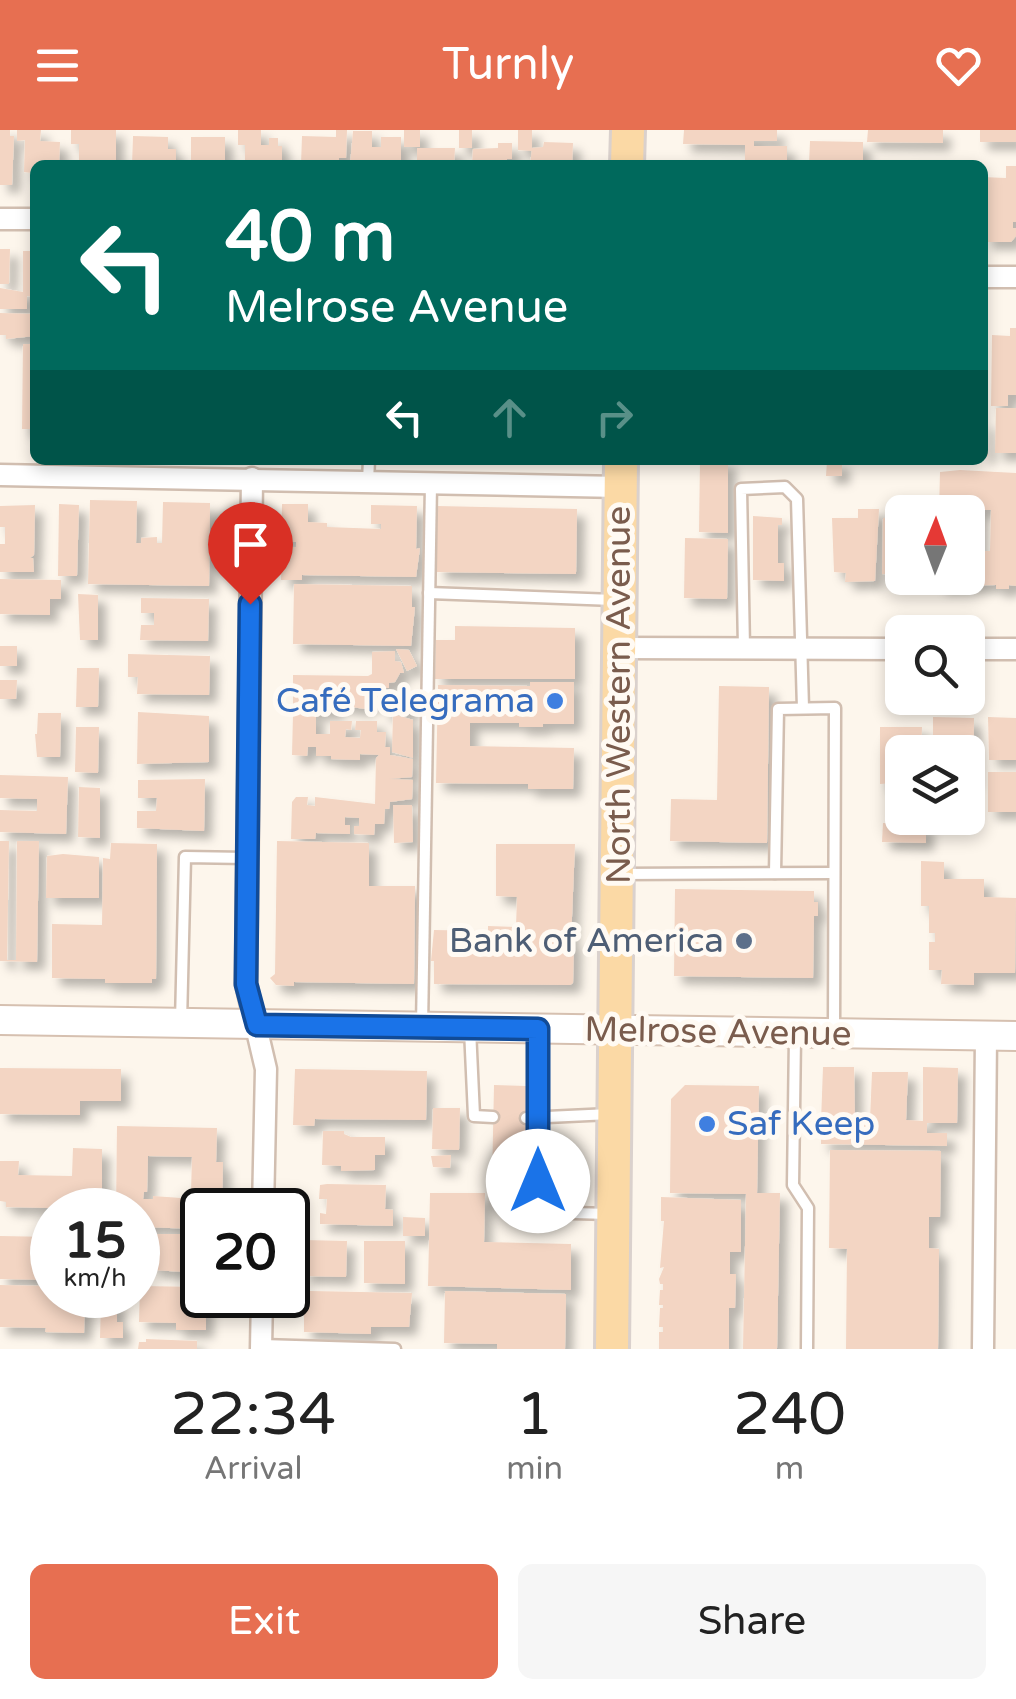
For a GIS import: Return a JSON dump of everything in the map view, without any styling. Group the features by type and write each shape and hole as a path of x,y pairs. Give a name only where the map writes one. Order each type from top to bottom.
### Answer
{"main road":[{"path":"627,160 628,130"},
{"name":"North Western Avenue","path":"612,1349 621,474"},
{"name":"Melrose Avenue","path":"0,1020 1016,1036"}],"street":[{"path":"0,219 30,220"},
{"path":"988,277 1016,277"},
{"path":"0,475 252,478 368,470 431,482 621,474"},
{"path":"252,478 246,984 266,1069 263,1188"},
{"path":"620,648 885,649"},
{"path":"985,649 1016,649"},
{"path":"983,1349 986,1036"},
{"path":"261,1347 262,1318"}],"lane":[{"path":"422,1028 431,482"},
{"path":"744,648 741,490 784,486 797,500 803,708"},
{"path":"430,593 620,600"},
{"path":"774,872 778,709 835,708 834,1035"},
{"path":"181,1024 185,857 248,858"},
{"path":"618,874 834,873"},
{"path":"470,1028 474,1116 493,1116"},
{"path":"538,1029 532,1117 538,1212 614,1214"},
{"path":"795,1034 793,1185 808,1208 807,1349"},
{"path":"532,1117 616,1114"},
{"path":"261,1347 395,1349"}],"building":[{"path":"0,130 10,130 10,136 14,136 12,185 0,185"},
{"path":"17,130 41,130 40,141 60,142 59,160 30,160 30,173 24,172 25,140 17,141"},
{"path":"71,130 116,130 116,160 79,160 79,144 71,144"},
{"path":"238,130 261,130 261,145 269,145 269,138 278,138 282,160 245,160 245,145 238,145"},
{"path":"336,130 347,130 346,158 301,160 302,136 336,137"},
{"path":"404,130 420,130 420,147 404,147"},
{"path":"459,130 472,130 472,148 459,148"},
{"path":"518,130 532,130 532,151 518,150"},
{"path":"684,130 777,130 777,141 754,141 754,146 787,146 787,160 745,160 745,145 683,144"},
{"path":"868,130 943,130 943,143 867,142"},
{"path":"980,130 1016,130 1016,142 980,142"},
{"path":"353,131 372,131 372,147 381,147 381,137 401,137 401,160 350,160"},
{"path":"133,136 168,137 168,149 176,149 176,160 132,160"},
{"path":"191,137 225,137 225,160 191,160"},
{"path":"810,141 863,142 863,160 809,160"},
{"path":"544,142 573,143 572,160 531,160 532,148 543,147"},
{"path":"498,143 512,143 512,159 472,160 473,149 498,148"},
{"path":"417,148 455,148 454,160 417,160"},
{"path":"1006,166 1016,166 1016,236 1011,242 988,242 988,177 1006,178"},
{"path":"0,249 10,249 9,284 0,284"},
{"path":"23,251 30,251 27,309 0,309 0,288 23,292"},
{"path":"0,313 30,314 30,337 6,339 6,335 0,335"},
{"path":"1010,328 1016,328 1016,395 1008,395 1008,406 991,406 992,335 1010,336"},
{"path":"23,344 30,344 30,429 22,429"},
{"path":"996,408 1016,408 1016,453 995,453"},
{"path":"700,465 728,465 728,533 699,532"},
{"path":"827,465 842,465 842,476 826,476"},
{"path":"940,472 1016,473 1016,586 996,589 996,585 985,585 991,510 985,510 985,495 939,495"},
{"path":"90,500 137,501 136,543 141,543 141,538 157,537 157,543 162,543 163,502 210,503 209,586 88,584"},
{"path":"59,504 79,505 77,576 58,576"},
{"path":"282,504 308,504 308,522 327,523 327,527 381,529 381,524 371,524 371,505 417,506 416,549 420,548 416,577 302,575 302,580 281,580 282,547 296,547 296,542 281,542"},
{"path":"35,505 34,555 30,558 34,572 0,572 0,544 5,544 5,527 0,527 0,506"},
{"path":"437,506 577,509 576,574 437,572"},
{"path":"858,509 879,509 875,581 845,582 846,573 834,572 832,518 858,518"},
{"path":"753,516 782,518 782,525 778,525 778,563 784,563 784,581 753,580"},
{"path":"885,518 885,574 882,574"},
{"path":"685,538 728,539 727,599 684,598"},
{"path":"0,579 61,580 61,599 50,599 50,615 0,614"},
{"path":"294,584 412,586 415,607 411,646 293,644"},
{"path":"78,594 98,595 98,640 80,640"},
{"path":"141,598 209,599 208,641 140,640 141,625 154,625 154,613 141,613"},
{"path":"455,626 575,628 575,679 435,679 436,640 455,640"},
{"path":"0,646 17,646 17,666 0,666"},
{"path":"396,649 409,650 417,666 407,671"},
{"path":"395,651 395,661 401,662 404,673 389,683 389,688 379,688 378,704 366,703 366,709 336,705 336,712 293,712 293,675 368,676 372,674 372,652"},
{"path":"128,654 210,656 209,695 137,694 138,677 128,677"},
{"path":"77,668 99,668 98,707 76,707"},
{"path":"0,680 17,680 16,699 0,699"},
{"path":"530,682 574,682 574,724 519,727 519,723 470,723 470,746 574,748 573,789 528,789 528,784 436,783 438,685 530,686"},
{"path":"719,686 769,687 767,843 670,841 671,799 717,800"},
{"path":"390,694 418,694 409,714 380,712"},
{"path":"138,712 209,716 209,762 137,764"},
{"path":"38,713 61,713 60,757 37,757"},
{"path":"293,714 316,714 316,734 330,734 330,721 352,721 345,737 360,738 361,730 355,730 356,721 377,721 377,732 386,732 385,747 390,747 390,755 413,759 412,777 389,779 413,780 412,799 390,802 384,824 375,824 374,835 354,834 359,818 345,817 350,834 316,833 315,839 291,839 292,802 296,797 308,797 307,805 315,806 315,797 375,804 379,755 360,754 360,760 331,759 316,756 316,747 308,747 307,756 292,755"},
{"path":"393,714 413,720 413,758 392,752"},
{"path":"933,717 974,718 974,735 933,735"},
{"path":"988,717 1016,718 1016,760 989,760"},
{"path":"76,727 99,727 98,773 75,772"},
{"path":"880,727 922,727 922,735 885,735 885,784 880,784"},
{"path":"988,772 1016,772 1016,812 988,812"},
{"path":"0,775 68,777 66,834 0,832 0,810 37,811 37,799 0,798"},
{"path":"205,779 204,831 137,828 137,811 156,811 157,798 138,798 138,780"},
{"path":"79,787 100,788 100,838 78,837"},
{"path":"393,805 412,805 413,842 394,843"},
{"path":"883,823 885,835 926,835 926,843 882,842"},
{"path":"0,841 9,841 7,960 16,960 17,841 39,841 37,962 0,961"},
{"path":"277,841 369,843 369,886 415,886 414,984 276,985 270,978 275,974"},
{"path":"111,843 157,844 156,979 152,983 105,983 105,979 52,978 52,924 102,925 103,858 110,859"},
{"path":"496,844 575,844 570,985 434,984 434,930 516,927 517,897 496,896"},
{"path":"47,856 99,857 99,898 46,898"},
{"path":"921,861 944,862 944,879 984,879 984,897 1016,898 1015,973 974,973 974,985 941,984 942,970 929,970 929,942 935,942 935,933 929,933 929,906 921,906"},
{"name":"Bank of America","path":"675,889 814,891 818,916 814,916 813,978 674,976"},
{"path":"823,1067 854,1067 855,1122 821,1122"},
{"path":"923,1067 958,1068 957,1123 927,1123 927,1133 947,1133 947,1146 821,1144 821,1134 850,1132 850,1126 870,1120 872,1072 908,1072 906,1120 923,1121"},
{"path":"0,1068 121,1069 121,1101 80,1101 80,1115 0,1114"},
{"path":"295,1069 427,1071 426,1120 315,1119 314,1126 293,1125"},
{"path":"494,1085 526,1086 525,1182 492,1181"},
{"path":"685,1085 759,1086 757,1193 780,1193 777,1349 743,1349 746,1194 670,1193 671,1099"},
{"path":"433,1108 460,1108 459,1150 432,1149"},
{"path":"117,1126 217,1128 216,1162 223,1162 222,1188 191,1188 192,1157 148,1156 147,1188 116,1188"},
{"path":"323,1131 344,1131 351,1137 385,1137 385,1155 375,1155 375,1170 341,1171 341,1166 322,1165"},
{"path":"73,1148 102,1149 102,1188 30,1188 30,1208 6,1207 6,1202 0,1201 0,1161 19,1161 18,1175 72,1176"},
{"path":"830,1150 941,1151 940,1217 929,1217 929,1248 939,1249 938,1349 846,1349 847,1249 829,1248"},
{"path":"451,1155 450,1168 433,1167 431,1156"},
{"path":"320,1185 386,1185 385,1209 393,1210 393,1226 320,1224 320,1213 326,1214 327,1199 319,1199"},
{"path":"430,1193 485,1193 484,1242 571,1244 571,1290 428,1286"},
{"path":"160,1196 180,1198 180,1228 160,1228"},
{"path":"661,1197 741,1200 741,1252 730,1252 730,1274 736,1274 735,1308 729,1308 729,1349 659,1349 663,1284 659,1279 664,1267 660,1268 664,1221"},
{"path":"403,1217 425,1218 425,1236 403,1236"},
{"path":"160,1234 180,1234 180,1272 160,1270"},
{"path":"0,1236 30,1237 30,1280 0,1279"},
{"path":"310,1240 347,1241 346,1277 310,1276"},
{"path":"364,1241 405,1241 405,1284 364,1283"},
{"path":"0,1285 30,1286 30,1318 84,1318 84,1333 0,1327"},
{"path":"160,1286 180,1287 180,1318 206,1318 206,1330 176,1330 176,1323 139,1322 139,1318 160,1318"},
{"path":"310,1291 412,1293 409,1327 371,1327 371,1334 304,1332 304,1318 310,1318"},
{"path":"445,1291 566,1294 565,1349 497,1349 497,1344 444,1343"},
{"path":"101,1318 123,1322 123,1338 100,1338"},
{"path":"197,1341 197,1349 138,1349 139,1342"}],"place":[{"name":"Café Telegrama","path":"555,701"},
{"name":"Bank of America","path":"744,941"},
{"name":"Saf Keep","path":"707,1124"}],"route":[{"path":"250,604 246,984 257,1025 538,1029 538,1181"}]}
